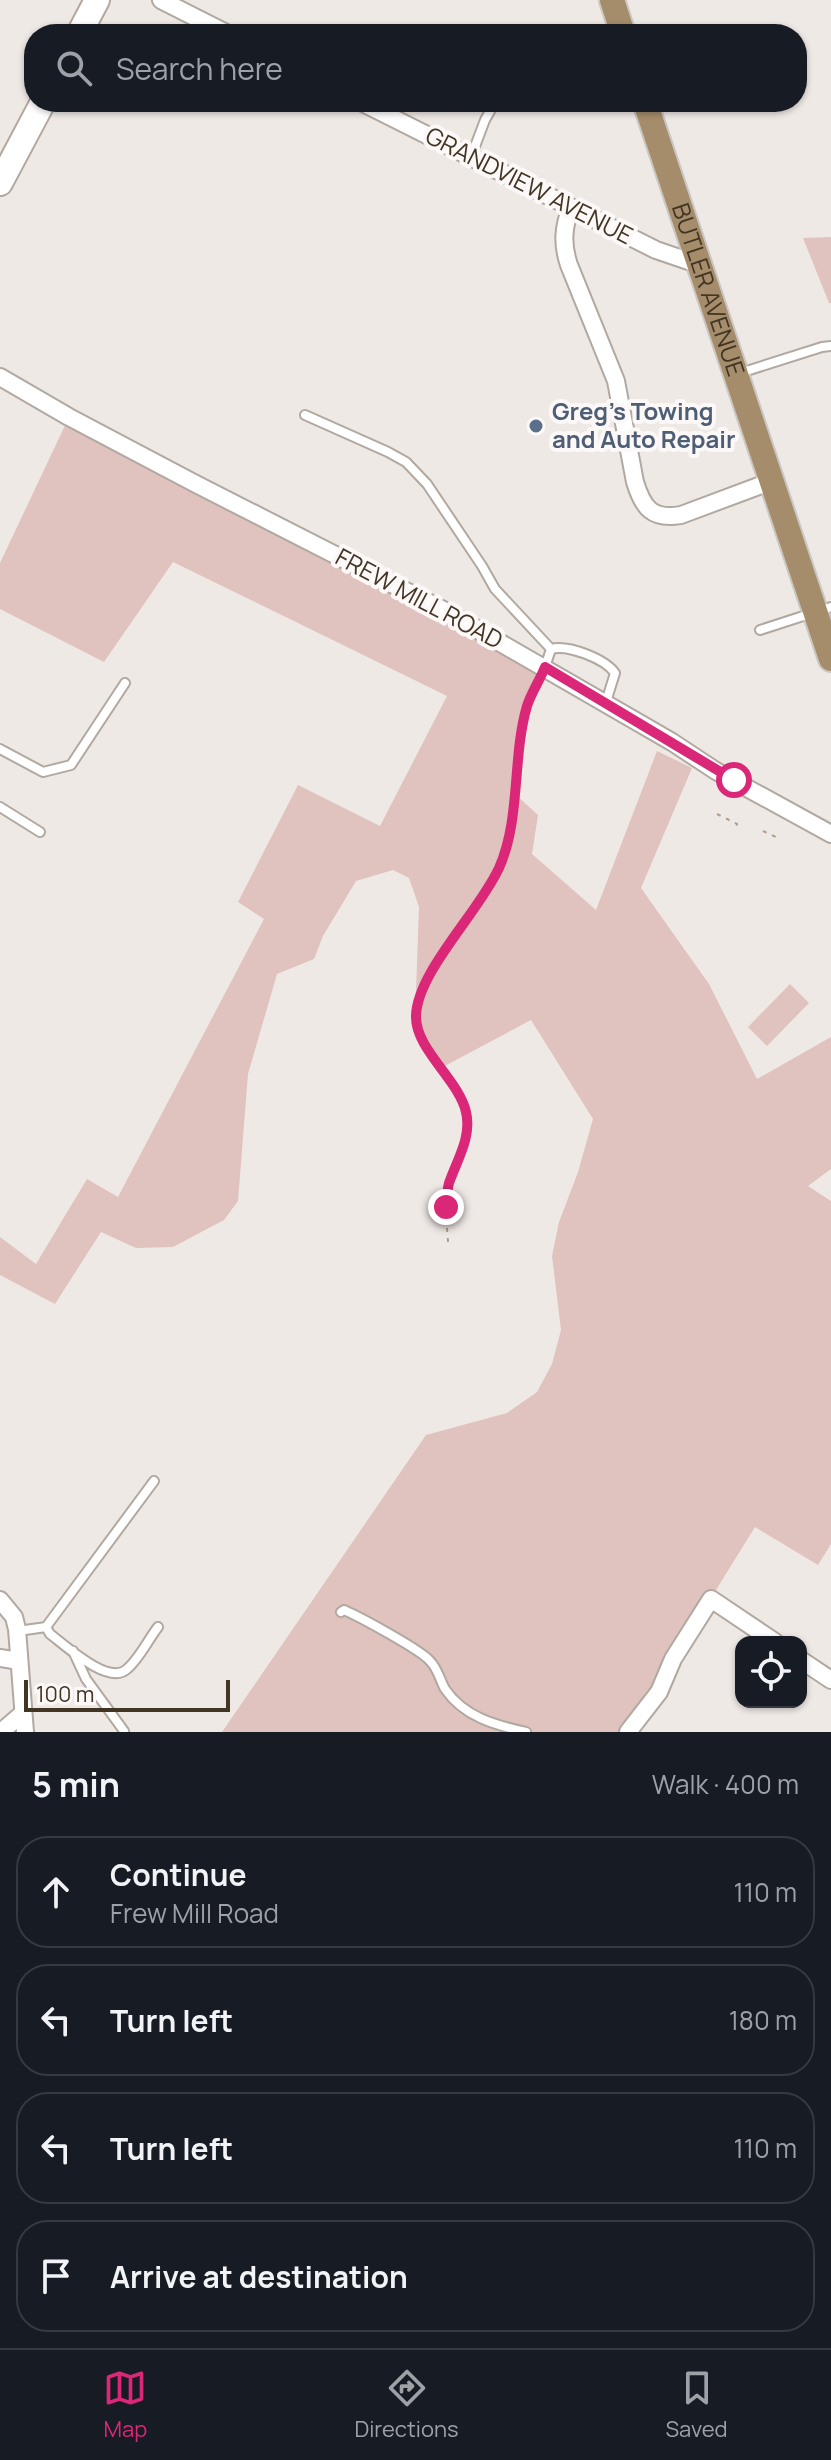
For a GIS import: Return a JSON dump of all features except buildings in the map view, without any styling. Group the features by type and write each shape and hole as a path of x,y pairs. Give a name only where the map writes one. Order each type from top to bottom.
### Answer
{"main road":[{"path":"612,0 620,24"},
{"name":"BUTLER AVENUE","path":"648,112 772,481 823,610 831,659"}],"street":[{"path":"84,24 97,0"},
{"path":"161,0 208,24"},
{"path":"0,183 38,112"},
{"name":"GRANDVIEW AVENUE","path":"381,112 656,250 700,265"},
{"path":"571,207 563,247 616,381 635,482 646,507 656,515 681,515 772,481"},
{"name":"FREW MILL ROAD","path":"0,377 69,417 447,612 606,702 716,771 831,834"},
{"path":"628,1732 659,1692 673,1659 711,1599 766,1636"},
{"path":"0,1600 14,1617 18,1631 25,1732"},
{"path":"0,1658 19,1661"},
{"path":"807,1664 831,1680"},
{"path":"1,1732 23,1713"}],"lane":[{"path":"471,157 489,112"},
{"path":"737,374 831,346"},
{"path":"305,415 406,462 427,484 495,589 551,649"},
{"path":"760,630 823,610"},
{"path":"551,649 560,646 600,660 613,669 615,673 606,702"},
{"path":"545,667 551,649"},
{"path":"0,749 43,772 71,765 125,683"},
{"path":"0,807 40,832"},
{"path":"18,1631 46,1627 154,1481"},
{"path":"341,1612 344,1610 358,1616 429,1659 445,1688 475,1716 496,1726 526,1732"},
{"path":"46,1627 50,1634 110,1674 121,1674 129,1668 158,1627"},
{"path":"72,1650 86,1679 124,1731"}],"path":[{"path":"448,1242 448,1186 467,1136 467,1114 460,1096 423,1040 415,1020 418,997 428,976 481,901 500,867 513,814 528,705 545,667"},
{"path":"717,814 737,824 736,830"},
{"path":"763,831 778,838 776,840"}],"shaded area":[{"path":"831,237 831,303 829,303 803,238"},
{"path":"69,417 545,667 528,705 515,794 538,815 532,854 596,910 657,751 692,768 641,888 709,984 757,1079 831,1037 831,1169 808,1186 831,1201 831,1544 818,1565 755,1527 628,1732 222,1732 426,1435 507,1413 537,1392 552,1364 561,1330 552,1256 559,1222 593,1119 531,1020 441,1068 423,1040 415,1020 419,907 409,878 393,870 356,881 323,936 314,959 277,974 248,1074 238,1201 224,1220 173,1247 136,1248 101,1232 55,1304 0,1275 0,1237 36,1264 87,1179 118,1197 264,919 238,902 298,785 380,826 447,696 173,562 104,662 0,609 0,563"},
{"path":"790,984 809,1003 767,1046 748,1027"}],"place":[{"name":"Greg's Towing and Auto Repair","path":"536,426"}],"route":[{"path":"446,1207 448,1186 467,1136 467,1114 460,1096 423,1040 415,1020 418,997 428,976 481,901 500,867 513,814 528,705 545,667 734,780"}]}
